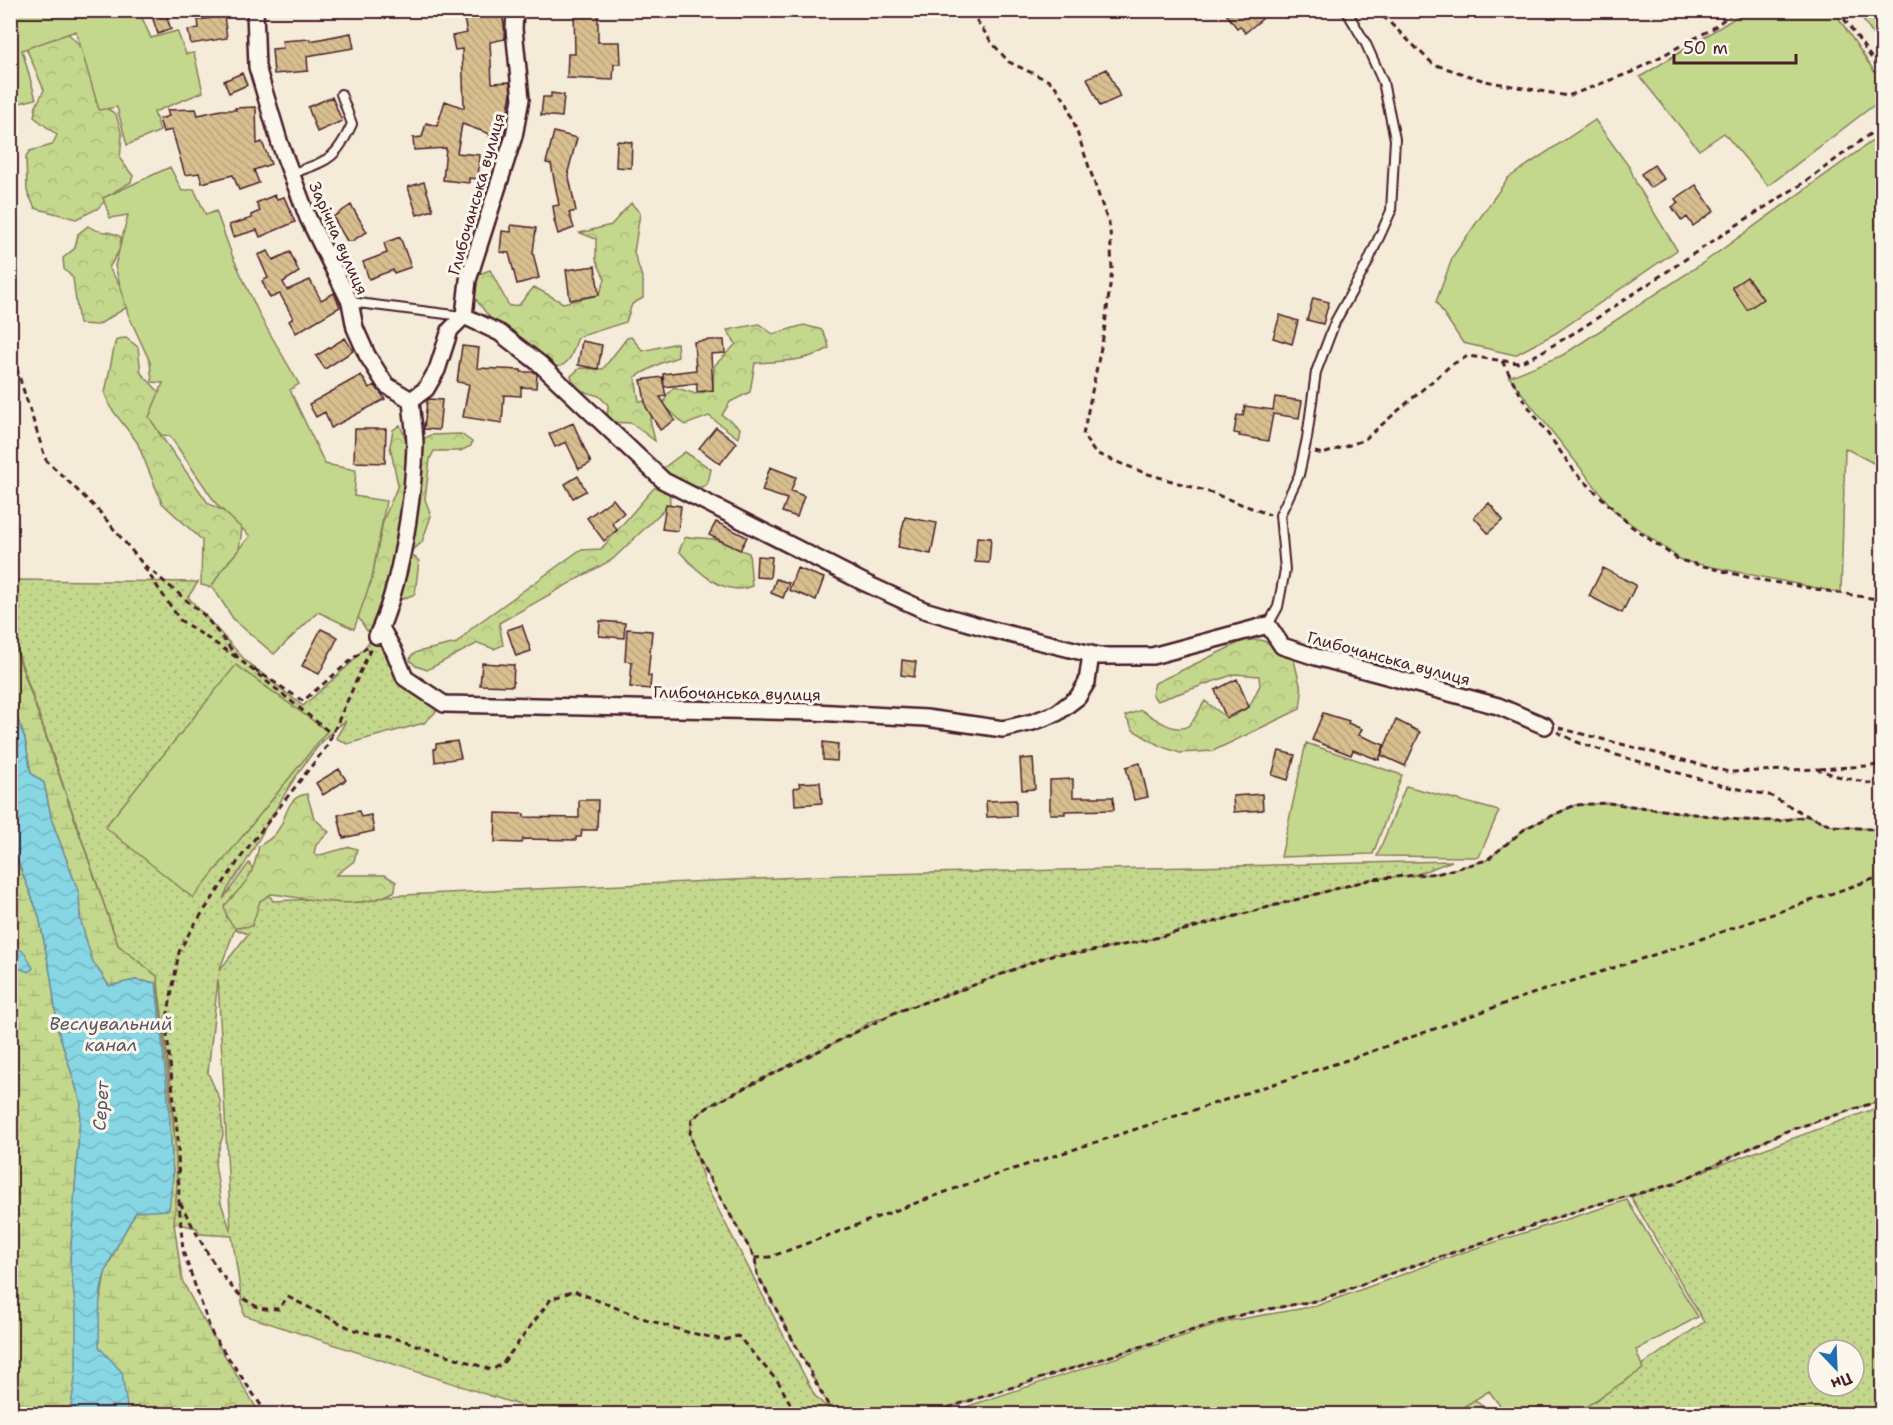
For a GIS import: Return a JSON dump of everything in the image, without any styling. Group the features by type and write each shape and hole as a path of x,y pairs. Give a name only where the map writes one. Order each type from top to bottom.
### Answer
{"street":[{"name":"Зарічна вулиця","path":"255,10 257,67 280,144 308,218 350,302 355,328 367,355 386,385 411,400"},
{"name":"Глибочанська вулиця","path":"411,400 426,390 437,370 450,330 464,316 468,280 514,136 521,99 514,29 515,10"},
{"path":"464,316 500,333 540,364 664,481 865,583 924,610 1091,654 1152,656 1268,625"},
{"path":"378,633 387,613 406,531 415,445 411,400"},
{"name":"Глибочанська вулиця","path":"1268,625 1282,646 1498,706 1545,726"},
{"name":"Глибочанська вулиця","path":"378,633 394,651 405,678 444,704 814,712 926,718 1003,729 1033,722 1057,713 1077,697 1087,682 1091,654"}],"lane":[{"path":"1268,625 1278,608 1285,570 1280,515 1299,476 1316,372 1335,322 1367,264 1391,211 1395,139 1383,82 1366,44 1346,10"},
{"path":"291,174 329,160 344,142 352,124 341,94"},
{"path":"350,302 464,316"}],"path":[{"path":"973,10 975,18 992,43 1009,62 1053,83 1067,103 1110,228 1112,270 1107,312 1083,435 1095,453 1145,473 1212,493 1280,519"},
{"path":"1374,10 1433,64 1485,81 1568,96 1632,72 1712,29 1736,10"},
{"path":"1838,10 1882,73"},
{"path":"1305,448 1323,454 1364,441 1451,365 1468,356 1519,363 1579,330 1808,180 1882,125"},
{"path":"10,348 46,460 99,511 142,563 180,620 303,701 378,633"},
{"path":"1502,361 1523,399 1575,471 1631,526 1678,560 1755,579 1876,599"},
{"path":"142,563 204,615 239,659 333,735"},
{"path":"267,1414 212,1334 183,1251 179,1202 178,1139 166,1024 179,952 209,900 327,746 378,633"},
{"path":"1545,726 1575,731 1729,772 1817,770 1882,765"},
{"path":"1545,726 1577,742 1613,754 1724,786 1769,795 1808,816 1834,826 1882,830"},
{"path":"1817,770 1882,786"},
{"path":"833,1414 757,1274 755,1258 696,1155 690,1134 692,1119 711,1106 896,1012 1054,954 1081,953 1144,941 1350,884 1372,879 1440,873 1487,860 1526,828 1575,805 1608,803 1740,820 1778,821 1808,816"},
{"path":"755,1258 770,1257 962,1186 1356,1057 1526,996 1678,947 1761,916 1882,876"},
{"path":"928,1414 1247,1313 1320,1300 1383,1276 1581,1210 1674,1184 1784,1132 1882,1101"},
{"path":"179,1202 209,1254 234,1291 261,1308 278,1309 288,1297 354,1330 402,1340 492,1370 503,1364 551,1299 574,1291 642,1318 687,1332 724,1340 738,1336 779,1383 796,1414"}],"green space":[{"path":"11,10 139,11 151,38 177,31 186,54 194,53 203,92 154,112 160,131 127,145 117,107 99,110 76,31 22,50 36,99 11,105"},
{"path":"1746,11 1834,11 1882,83 1882,99 1768,186 1724,133 1699,150 1640,77"},
{"path":"1857,11 1882,11 1882,48"},
{"path":"58,25 76,41 88,59 94,78 96,102 116,114 122,135 120,159 133,176 131,182 115,191 97,209 76,219 35,208 27,191 26,156 30,151 52,145 57,135 34,117 36,106 44,90 27,50 37,36"},
{"path":"1595,120 1630,168 1636,183 1677,250 1556,333 1515,355 1463,343 1436,302 1453,256 1508,178"},
{"path":"1882,134 1882,487 1881,467 1845,448 1841,593 1683,561 1616,513 1509,377 1563,355 1703,263"},
{"path":"170,167 182,191 194,189 206,215 216,211 232,255 261,318 299,384 290,390 325,464 356,470 354,496 386,501 372,578 354,629 318,612 274,654 234,620 212,586 221,571 250,536 217,505 170,436 161,435 149,417 163,383 152,382 150,362 128,314 115,266 128,215 110,218 103,198"},
{"path":"631,203 640,213 634,253 643,280 643,298 632,304 626,322 578,337 566,363 557,367 493,322 474,297 474,276 490,270 509,306 519,305 534,287 563,303 599,295 605,279 596,260 596,239 580,233 611,225"},
{"path":"88,226 121,237 120,249 109,268 127,296 127,307 98,325 79,324 73,278 64,269 63,258 75,248 78,234"},
{"path":"759,324 773,334 804,325 822,330 829,348 803,358 755,363 750,392 730,402 722,415 740,428 738,438 709,416 685,425 664,404 666,396 674,387 696,394 713,390 714,366 736,344 727,330"},
{"path":"631,337 643,351 677,343 678,357 635,377 639,401 660,403 650,419 655,441 631,423 607,422 608,405 599,396 575,389 571,376 580,368 603,369 627,338"},
{"path":"126,338 138,347 141,373 161,394 154,421 159,433 208,503 243,522 237,564 213,588 201,585 202,540 162,503 137,442 110,407 105,393 115,343 117,339"},
{"path":"400,425 410,449 406,492 390,576 370,629 367,631 358,617 358,609 371,583 383,521 398,485 390,446 393,430"},
{"path":"461,434 472,442 471,446 460,451 434,451 430,459 425,499 431,516 422,542 410,553 419,561 415,594 400,600 395,590 415,445 430,435"},
{"path":"685,452 711,469 707,484 704,486 686,486 664,481 662,469"},
{"path":"654,488 669,488 670,504 613,559 499,623 503,645 494,649 478,643 427,670 416,666 410,660 411,656 417,652 457,643 473,627 580,550 601,549"},
{"path":"685,538 713,539 749,553 752,586 742,589 731,588 702,574 679,551"},
{"path":"10,580 198,582 188,597 245,660 303,706 351,663 381,628 405,678 444,704 424,723 347,744 336,738 346,721 332,732 317,747 291,784 223,899 249,863 273,901 843,875 1452,861 1401,880 1103,950 872,1021 690,1134 704,1182 815,1396 834,1414 546,1414 244,1315 232,1236 199,1234 197,1228 174,1223 174,1130 157,977 118,945 11,633","holes":["235,929 248,934 219,971","218,979 231,1232 221,1203 215,1163 223,1135 220,1100 208,1073"]},
{"path":"10,633 118,945 157,976 175,1141 177,1185 174,1223 182,1280 260,1414 11,1414 11,844 39,916 51,977 58,1030 81,1103 70,1261 101,1297 105,1273 136,1212 173,1176 169,1108 156,983 135,980 109,986 92,961 80,918 79,893 52,821 44,783 31,773 25,739 11,701"},
{"path":"1245,640 1261,640 1292,652 1302,693 1300,709 1213,751 1180,753 1160,746 1133,730 1125,716 1141,710 1171,727 1184,728 1191,723 1205,701 1226,717 1232,717 1249,707 1260,685 1259,676 1235,674 1157,701 1152,694 1155,683"},
{"path":"236,665 327,731 193,898 105,827"},
{"path":"1306,743 1402,775 1373,854 1281,857"},
{"path":"1406,786 1499,811 1479,857 1377,856"},
{"path":"307,794 314,818 329,832 316,845 314,853 316,856 350,847 357,849 354,861 336,875 385,875 396,882 395,891 381,898 350,903 271,894 260,901 252,926 235,928 227,918 224,906 251,873 259,846 275,834 290,804 300,796"},
{"path":"1608,803 1741,820 1778,821 1808,816 1834,826 1882,830 1882,1100 1784,1132 1674,1184 1591,1206 1383,1276 1320,1300 1247,1313 928,1414 833,1414 757,1274 755,1258 696,1155 690,1134 692,1119 711,1105 896,1012 1054,954 1081,953 1144,941 1372,879 1440,873 1487,860 1526,828 1575,805"},
{"path":"1882,1106 1882,1414 1572,1414 1704,1322 1631,1197"},
{"path":"1627,1200 1698,1317 1636,1350 1643,1369 1575,1414 1506,1414 1489,1391 1452,1414 944,1414 1229,1321 1316,1306 1461,1253"},
{"path":"1471,1397 1492,1414 1439,1414"}],"water":[{"name":"Веслувальний канал","path":"11,701 25,739 31,773 44,783 52,821 79,893 80,918 92,960 109,986 135,980 156,983 169,1108 173,1176 169,1210 136,1212 109,1264 103,1280 100,1299 99,1347 122,1372 128,1414 70,1414 76,1371 76,1313 70,1261 81,1103 58,1030 51,977 39,916 11,844"},
{"path":"11,943 25,953 33,968 29,972 11,965"}],"building":[{"path":"150,10 164,10 171,29 158,34"},
{"path":"462,10 501,10 505,39 490,42 492,83 510,82 511,94 502,141 489,138 490,134 462,124 457,153 480,155 478,179 469,178 469,183 443,180 446,148 414,150 413,138 422,137 426,123 437,126 445,101 464,108 462,49 455,50 452,36 467,33"},
{"path":"574,10 598,10 598,42 620,42 621,64 614,64 613,80 567,78 568,54 575,54"},
{"path":"1223,10 1255,10 1262,19 1245,33 1240,26 1237,28"},
{"path":"224,16 227,38 191,44 188,30 199,28 198,20"},
{"path":"351,33 354,48 307,56 308,71 274,74 272,49 283,48 282,41 310,39 310,41"},
{"path":"1107,69 1120,97 1100,106 1087,78"},
{"path":"242,73 247,85 229,93 224,81"},
{"path":"551,93 564,95 562,117 541,115 543,97 551,97"},
{"path":"332,97 342,121 317,132 308,107"},
{"path":"256,107 257,144 262,142 271,164 254,170 259,183 239,190 233,175 202,183 199,173 185,175 172,130 163,132 159,119 169,116 167,110 196,109 198,115 221,110 236,110 235,108"},
{"path":"554,132 577,138 568,172 576,211 569,213 574,228 558,234 553,206 559,205 551,164 546,163"},
{"path":"617,141 632,142 631,168 616,167"},
{"path":"1654,165 1664,179 1650,188 1641,174"},
{"path":"424,182 433,210 417,215 408,187"},
{"path":"1696,185 1714,211 1693,226 1687,217 1682,221 1672,207 1678,203 1675,199"},
{"path":"275,195 277,199 284,197 295,222 260,237 257,230 233,237 229,225 252,218 251,215 260,211 256,203"},
{"path":"351,205 367,232 352,241 347,241 333,217"},
{"path":"511,225 536,228 533,253 539,278 517,284 509,253 500,252 502,231 511,232"},
{"path":"400,237 411,267 394,273 393,270 369,279 363,262 387,253 384,243"},
{"path":"268,251 273,260 290,252 299,272 283,282 287,290 310,280 321,300 334,293 340,307 296,333 289,321 293,318 280,294 270,298 262,281 268,278 258,255"},
{"path":"595,266 599,295 570,300 566,270"},
{"path":"1747,277 1763,299 1747,310 1732,287"},
{"path":"1313,298 1329,302 1323,324 1307,320"},
{"path":"1280,315 1298,321 1292,344 1273,338"},
{"path":"345,338 353,351 325,369 316,356"},
{"path":"724,340 725,353 711,354 713,390 697,392 697,383 664,387 666,396 660,397 675,420 660,430 646,407 641,380 662,377 664,386 663,374 696,370 694,342"},
{"path":"582,341 602,345 598,369 578,365"},
{"path":"462,346 479,348 477,368 521,370 521,372 537,374 536,388 521,387 521,396 504,395 502,423 463,417 469,384 457,382"},
{"path":"361,375 369,388 375,385 385,399 331,428 325,412 316,417 309,404"},
{"path":"1275,397 1302,401 1299,418 1273,414 1268,441 1234,433 1237,415 1243,416 1245,406 1273,410"},
{"path":"429,399 442,400 439,430 424,429"},
{"path":"573,423 591,463 579,469 566,442 555,447 549,434"},
{"path":"716,427 737,443 720,464 699,448"},
{"path":"355,429 386,429 385,463 354,462"},
{"path":"770,467 796,477 791,491 804,496 797,517 782,512 787,499 762,491"},
{"path":"578,476 586,491 573,498 565,484"},
{"path":"613,499 624,513 612,523 617,530 604,541 587,518"},
{"path":"1489,503 1503,520 1488,533 1474,517"},
{"path":"666,504 681,506 678,531 662,529"},
{"path":"905,517 937,523 931,554 898,547"},
{"path":"716,522 747,537 740,550 709,535"},
{"path":"977,537 991,538 989,563 975,562"},
{"path":"757,556 772,557 770,578 756,577"},
{"path":"797,568 824,578 816,600 789,590"},
{"path":"1603,568 1636,585 1622,613 1589,596"},
{"path":"776,579 789,583 783,598 771,593"},
{"path":"600,621 625,623 624,638 599,636"},
{"path":"522,625 531,651 516,656 507,630"},
{"path":"321,629 338,637 319,674 302,666"},
{"path":"627,629 652,631 648,676 651,676 650,689 630,687 632,662 625,661"},
{"path":"902,660 916,662 914,677 901,675"},
{"path":"482,663 514,665 513,686 480,685"},
{"path":"1237,679 1249,707 1226,718 1215,690"},
{"path":"1323,713 1349,721 1348,723 1362,729 1359,735 1384,745 1379,760 1353,750 1351,755 1312,740"},
{"path":"1396,720 1420,732 1405,766 1381,755"},
{"path":"457,741 461,758 435,762 436,744"},
{"path":"823,742 838,744 837,761 823,760"},
{"path":"1279,751 1295,755 1288,780 1272,775"},
{"path":"1033,758 1035,789 1022,790 1020,759"},
{"path":"1140,763 1148,797 1134,800 1126,767"},
{"path":"339,769 346,780 323,795 316,783"},
{"path":"1073,779 1073,797 1113,797 1114,810 1065,811 1065,814 1050,814 1050,780"},
{"path":"820,782 822,803 795,805 794,788 800,787 799,783"},
{"path":"1262,794 1263,810 1234,812 1233,796"},
{"path":"579,800 598,800 597,830 582,830 581,837 576,837 576,840 523,839 522,843 495,842 496,813 524,814 524,817 579,818"},
{"path":"1016,800 1016,816 987,817 986,801"},
{"path":"359,811 361,817 371,815 374,831 343,838 338,815"}],"water label":[{"name":"Серет","path":"101,1106"}]}
